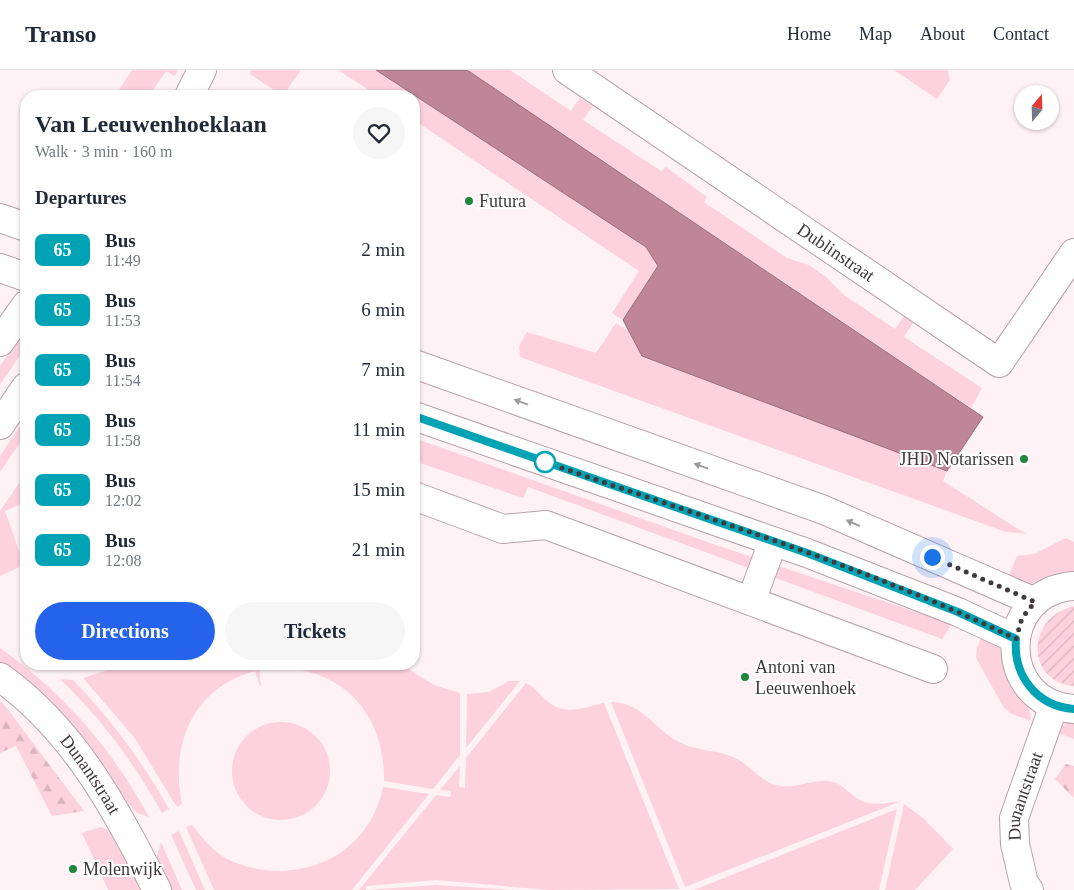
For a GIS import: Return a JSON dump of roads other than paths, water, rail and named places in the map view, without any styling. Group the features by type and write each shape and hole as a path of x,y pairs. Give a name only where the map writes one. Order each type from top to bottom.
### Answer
{"street":[{"path":"192,90 202,70"},
{"name":"Dublinstraat","path":"567,70 999,363 1073,257"},
{"path":"0,218 20,225"},
{"path":"0,268 20,275"},
{"path":"0,342 20,314"},
{"path":"420,366 824,510 1035,602"},
{"path":"0,425 20,396"},
{"path":"420,418 773,542 958,612 1016,639"},
{"path":"420,498 503,529 546,525 933,669"},
{"path":"751,601 773,542"},
{"path":"1064,707 1036,694 1023,678 1016,659 1016,639 1022,618 1035,602 1052,591 1074,586"},
{"name":"Dunantstraat","path":"0,677 19,690 75,748 115,808 157,890"},
{"name":"Dunantstraat","path":"1029,890 1024,882 1015,844 1014,818 1064,707"}],"place":[{"name":"Futura","path":"469,201"},
{"name":"JHD Notarissen","path":"1024,459"},
{"name":"Antoni van Leeuwenhoek","path":"745,677"},
{"name":"Molenwijk","path":"73,869"}]}
